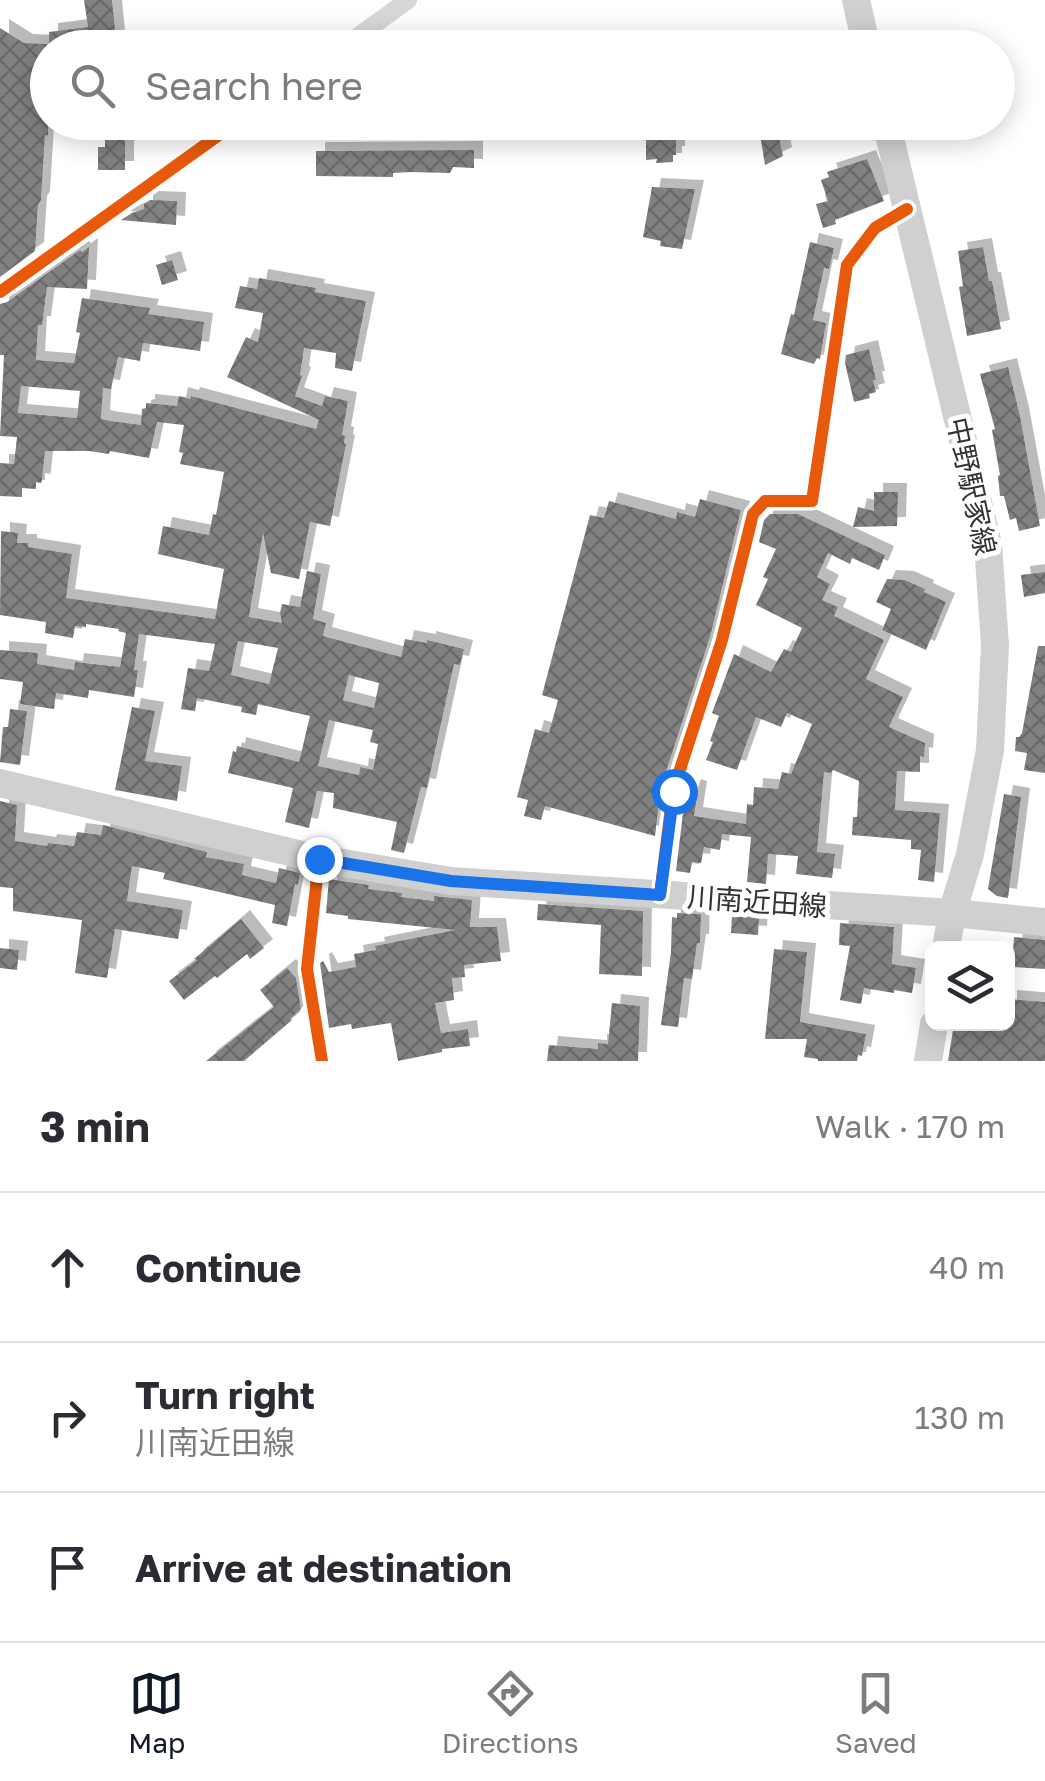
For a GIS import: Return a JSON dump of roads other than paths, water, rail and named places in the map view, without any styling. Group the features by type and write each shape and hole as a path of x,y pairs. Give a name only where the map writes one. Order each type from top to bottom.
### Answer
{"main road":[{"path":"856,0 864,30"},
{"name":"中野駅家線","path":"890,140 990,561 994,645 990,750 970,854 947,941"},
{"name":"川南近田線","path":"0,783 319,859 451,881 1045,922"},
{"path":"928,1061 933,1031"}],"street":[{"path":"367,30 408,0"},
{"path":"0,292 212,140"},
{"path":"660,895 674,791 722,640 753,514 765,501 812,501 847,264 875,228 907,209"},
{"path":"319,859 307,969 322,1061"}]}
